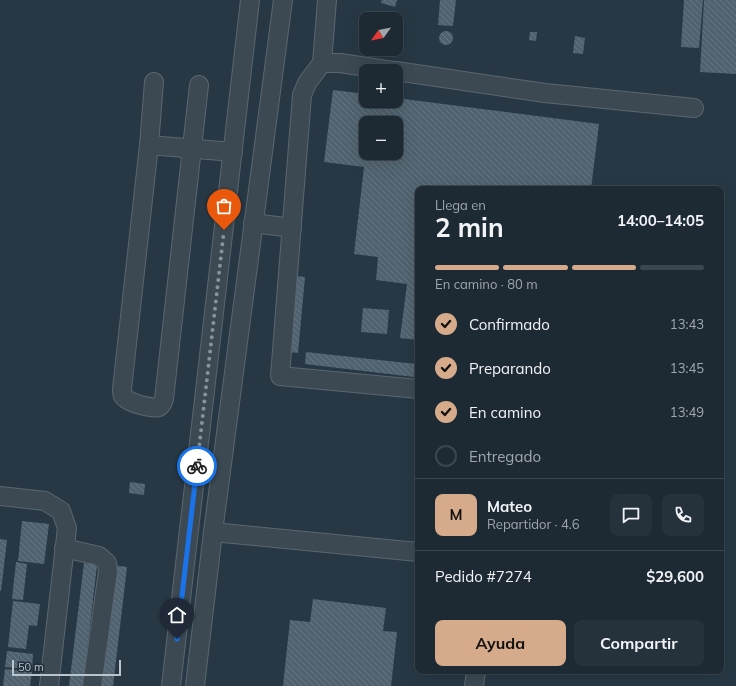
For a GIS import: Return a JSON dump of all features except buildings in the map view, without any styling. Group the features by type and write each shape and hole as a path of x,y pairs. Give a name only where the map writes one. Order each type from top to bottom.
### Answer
{"street":[{"path":"171,686 250,0"},
{"path":"196,686 213,532 283,0"},
{"path":"327,0 322,63 307,83 302,95 280,376 415,389"},
{"path":"322,63 340,63 359,66"},
{"path":"403,73 545,93 694,108"},
{"path":"154,82 149,145 122,390 123,397 127,400 138,405 158,408 162,405 164,399 199,85"},
{"path":"149,145 233,152"},
{"path":"253,223 292,228"},
{"path":"0,496 45,501 61,511 67,528 49,686"},
{"path":"213,532 415,552"},
{"path":"64,548 99,556 107,563 108,571 92,686"},
{"path":"474,686 476,674"}],"way so far":[{"path":"197,466 224,230"}],"route":[{"path":"177,639 197,466"}]}
